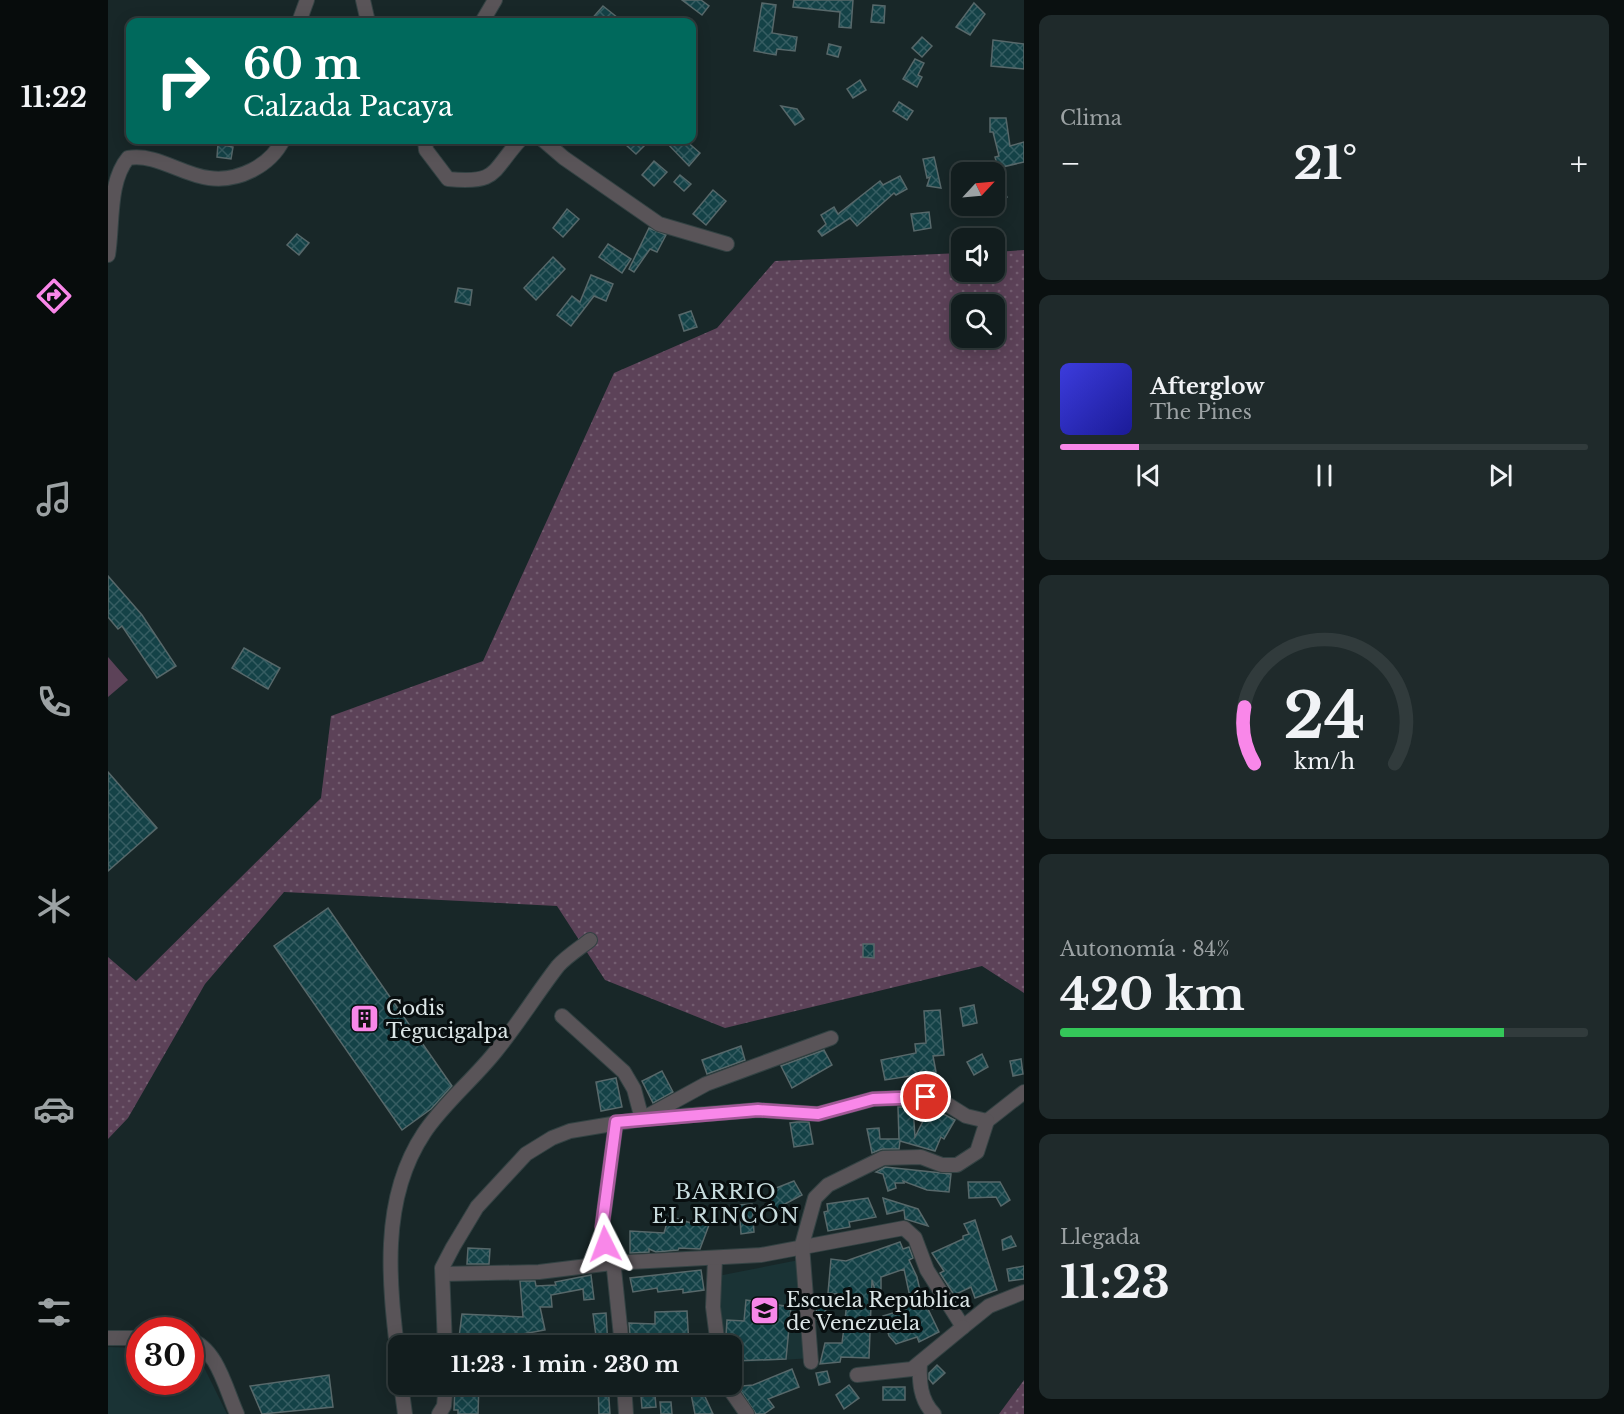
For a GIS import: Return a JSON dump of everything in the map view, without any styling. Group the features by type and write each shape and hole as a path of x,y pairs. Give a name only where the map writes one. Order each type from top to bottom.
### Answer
{"street":[{"path":"300,18 307,0"},
{"path":"363,0 367,18"},
{"path":"484,18 495,0"},
{"path":"108,255 114,189 122,165 129,158 147,158 210,178 252,172 267,160 280,144"},
{"path":"425,144 426,150 448,179 473,182 487,179 517,144"},
{"path":"548,144 564,158 659,224 728,244"},
{"path":"396,1335 389,1255 403,1177 414,1149 425,1131 498,1050 560,964 590,940"},
{"path":"562,1016 624,1072 634,1089 642,1119"},
{"path":"642,1119 706,1084 831,1038"},
{"path":"811,1362 802,1245 815,1198 828,1185 883,1158 921,1157 942,1165 957,1165 977,1152 987,1121 1024,1092"},
{"path":"445,1335 442,1268 453,1246 477,1207 526,1154 552,1138 570,1131 642,1119 758,1110 818,1114 873,1099 926,1097 942,1101 966,1116 987,1121"},
{"path":"616,1122 602,1227 612,1263 621,1335"},
{"path":"442,1274 539,1272 612,1263 761,1255 802,1245 846,1240 904,1228 915,1238 927,1270 963,1327"},
{"path":"715,1259 713,1307 717,1335"},
{"path":"857,1375 900,1372 921,1363 989,1306 1024,1292"},
{"path":"108,1338 126,1338"},
{"path":"204,1346 211,1355 237,1414"},
{"path":"921,1363 919,1377 926,1406 934,1414"},
{"path":"402,1395 405,1414"},
{"path":"439,1414 444,1406 445,1395"},
{"path":"625,1395 626,1414"},
{"path":"734,1395 747,1414"}],"shaded area":[{"path":"1024,250 1024,993 982,966 725,1028 605,980 557,906 284,892 205,984 128,1118 108,1139 108,957 136,981 321,798 331,716 483,661 614,373 717,328 775,261 951,253 951,282 1005,282 1005,251"},
{"path":"108,657 128,680 108,697"},
{"name":"Escuela República de Venezuela","path":"804,1259 812,1358 742,1362 742,1335 722,1335 718,1276"},
{"path":"108,1347 126,1348 126,1395 204,1395 204,1367 227,1414 108,1414"},
{"path":"1024,1380 1024,1414 999,1414"}],"building":[{"path":"682,0 701,0 709,6 702,15"},
{"path":"794,0 853,0 851,28 839,27 840,12 793,7"},
{"path":"762,3 776,5 772,33 797,37 795,51 777,49 776,55 754,51"},
{"path":"974,3 985,14 970,35 956,27"},
{"path":"873,5 885,6 884,23 871,22"},
{"path":"603,6 618,18 592,18"},
{"path":"922,37 932,46 922,57 912,48"},
{"path":"993,40 1024,44 1024,69 991,66"},
{"path":"829,44 841,47 838,57 827,54"},
{"path":"915,59 924,63 918,75 922,77 917,87 903,79"},
{"path":"860,80 866,90 853,98 847,89"},
{"path":"899,102 913,111 907,120 893,111"},
{"path":"781,106 797,109 804,119 795,125"},
{"path":"990,118 1006,118 1010,146 1024,142 1024,162 1005,166 1005,162 996,162 995,157 999,156 993,132 990,132"},
{"path":"218,144 233,147 231,159 217,157"},
{"path":"627,144 646,144 636,154"},
{"path":"668,144 690,144 700,153 689,166"},
{"path":"934,157 941,188 927,186 930,177 927,178 923,159"},
{"path":"654,161 667,172 654,186 642,175"},
{"path":"680,175 691,184 684,191 674,182"},
{"path":"900,176 907,189 896,195 894,193 857,226 850,218 822,236 818,231 826,224 821,215 834,207 838,214 880,181 883,185"},
{"path":"713,190 726,201 706,225 693,214"},
{"path":"567,209 579,219 563,237 553,228"},
{"path":"929,212 931,228 914,231 911,214"},
{"path":"649,228 666,235 657,252 650,249 634,272 629,269"},
{"path":"297,234 309,243 299,255 287,245"},
{"path":"608,244 631,259 622,273 599,257"},
{"path":"553,257 565,269 536,300 524,288"},
{"path":"591,275 613,284 606,301 594,296 571,326 557,315 572,296 580,302"},
{"path":"458,288 472,290 470,305 455,302"},
{"path":"691,311 697,327 684,331 679,315"},
{"path":"108,576 142,615 176,666 157,678 122,626 118,629 108,617"},
{"path":"244,648 280,668 268,689 232,668"},
{"path":"108,772 157,828 108,871"},
{"name":"Codis Tegucigalpa","path":"328,908 452,1086 431,1109 402,1130 274,946"},
{"path":"863,944 874,944 874,958 863,957"},
{"path":"974,1005 977,1023 963,1026 960,1008"},
{"path":"940,1010 944,1055 933,1056 936,1072 885,1080 881,1060 916,1053 915,1044 926,1043 924,1011"},
{"path":"741,1046 745,1060 707,1074 702,1060"},
{"path":"824,1050 832,1065 792,1088 781,1066"},
{"path":"982,1054 988,1067 974,1075 967,1062"},
{"path":"1021,1059 1023,1074 1013,1076 1010,1061"},
{"path":"662,1071 673,1092 653,1103 642,1081"},
{"path":"616,1078 622,1107 601,1111 596,1082"},
{"path":"898,1107 913,1107 915,1137 930,1107 955,1120 944,1139 941,1137 935,1151 900,1141 899,1149 882,1149 872,1153 867,1129 879,1128 880,1139 899,1139"},
{"path":"809,1122 813,1144 794,1147 790,1123"},
{"path":"885,1167 951,1174 949,1192 927,1190 903,1181 904,1183 895,1183 896,1188 888,1191 883,1174 876,1172"},
{"path":"794,1181 802,1195 783,1205 783,1210 772,1210 771,1190"},
{"path":"968,1182 1000,1182 1010,1200 1001,1206 996,1197 969,1198"},
{"path":"868,1198 876,1217 849,1222 850,1227 828,1231 824,1212 828,1211 827,1204"},
{"path":"883,1198 918,1209 928,1226 905,1219 904,1210 887,1214"},
{"path":"752,1204 754,1232 741,1234 739,1205"},
{"path":"669,1216 691,1223 693,1219 709,1225 700,1249 679,1248 656,1252 649,1249 649,1252 630,1253 630,1231 664,1233"},
{"path":"975,1220 997,1290 975,1298 971,1287 954,1295 940,1273 944,1271 932,1253 963,1239 963,1236 969,1234 964,1224"},
{"path":"1011,1236 1016,1246 1003,1250 1002,1240"},
{"path":"900,1242 903,1249 909,1247 913,1258 909,1260 917,1277 921,1295 928,1293 932,1309 928,1309 939,1332 919,1342 917,1337 896,1344 889,1336 883,1316 906,1309 904,1299 910,1297 904,1269 881,1277 881,1301 878,1301 872,1280 869,1358 841,1357 840,1362 820,1364 825,1343 842,1343 848,1295 828,1293 831,1259 846,1261"},
{"path":"468,1248 490,1249 489,1264 467,1264"},
{"path":"1024,1266 1024,1279 1009,1281 1007,1269"},
{"path":"701,1270 704,1290 683,1293 683,1289 658,1292 657,1288 633,1292 630,1278"},
{"path":"591,1275 594,1299 584,1300 583,1289 551,1295 552,1307 540,1307 545,1330 523,1335 459,1335 462,1314 523,1317 520,1281 535,1281 536,1286 556,1285 555,1282"},
{"path":"746,1300 791,1307 786,1359 742,1361 742,1335 726,1335 727,1320 744,1321"},
{"path":"816,1306 826,1308 824,1321 817,1320"},
{"path":"687,1311 688,1335 630,1335 629,1323 655,1324 655,1312"},
{"path":"606,1313 607,1335 596,1335 593,1314"},
{"path":"937,1365 945,1373 933,1384 929,1379 929,1373"},
{"path":"792,1369 799,1387 768,1399 774,1407 764,1414 756,1414 742,1393 742,1386 753,1385"},
{"path":"827,1371 830,1382 819,1385 816,1373"},
{"path":"329,1375 333,1407 262,1414 250,1386"},
{"path":"849,1385 859,1398 844,1409 836,1395"},
{"path":"883,1387 905,1387 905,1400 883,1400"},
{"path":"455,1395 479,1395 478,1414 458,1414 458,1410 454,1410"},
{"path":"598,1395 609,1395 610,1414 599,1414"},
{"path":"655,1395 656,1407 642,1408 641,1396"},
{"path":"691,1395 704,1395 713,1414 695,1414"},
{"path":"660,1402 671,1402 672,1414 661,1414"}],"place":[{"name":"Codis Tegucigalpa","path":"365,1019"},
{"name":"Escuela República de Venezuela","path":"765,1311"}],"district":[{"name":"BARRIO EL RINCÓN","path":"726,1204"}],"route":[{"path":"605,1244 602,1227 616,1122 758,1110 818,1114 873,1099 926,1097"}]}
